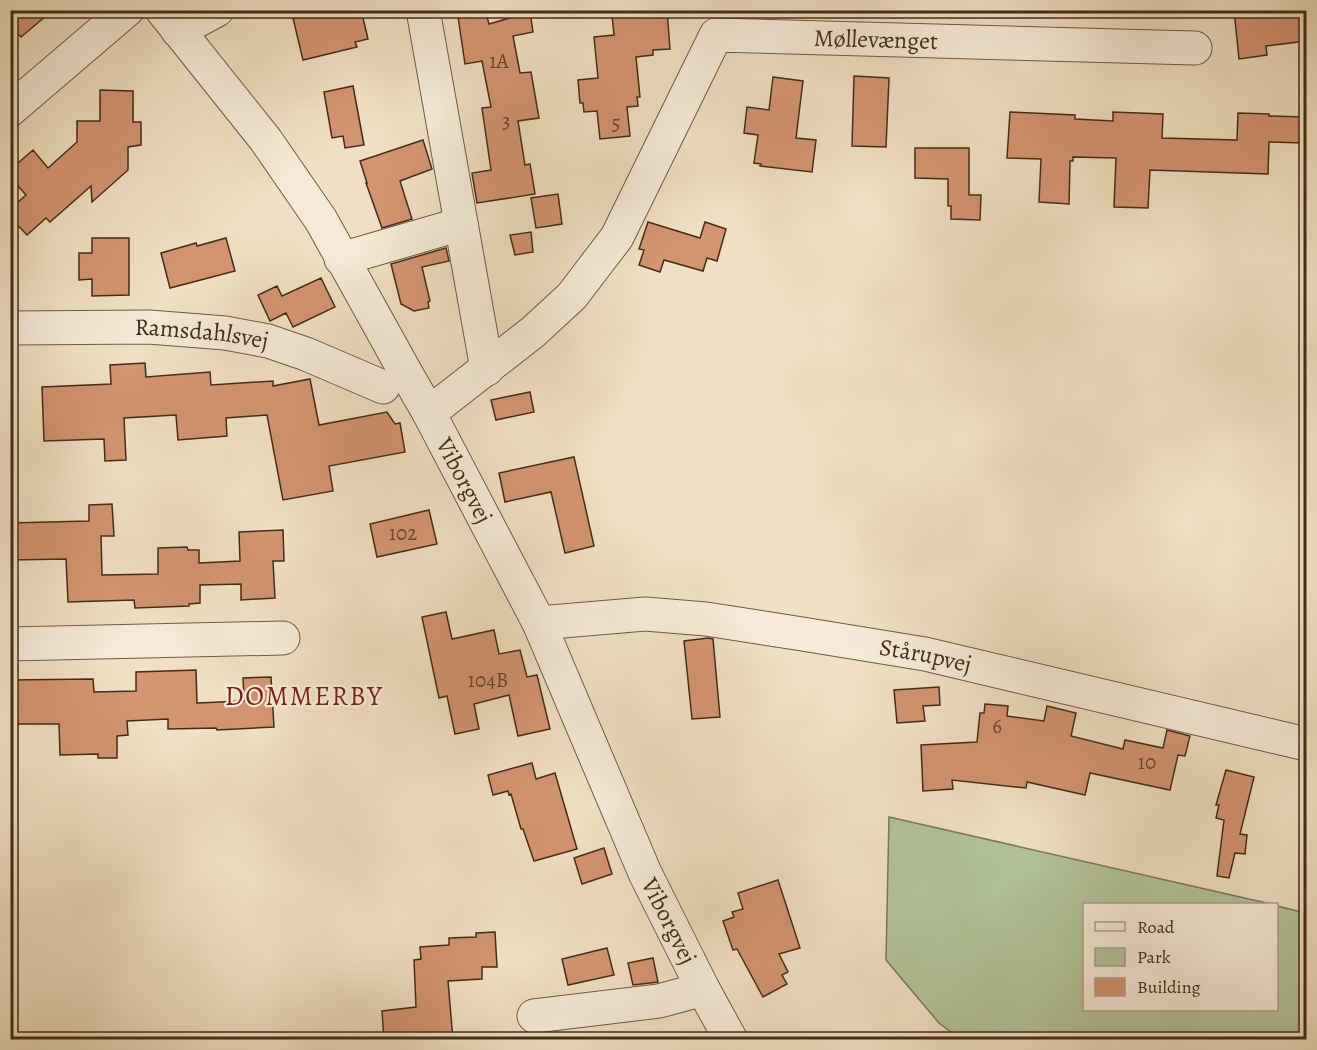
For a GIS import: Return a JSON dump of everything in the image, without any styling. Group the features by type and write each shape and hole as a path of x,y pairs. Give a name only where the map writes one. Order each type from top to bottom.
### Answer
{"street":[{"path":"10,110 126,10"},
{"path":"170,21 217,10"},
{"path":"423,10 487,369"},
{"name":"Viborgvej","path":"170,21 265,139 321,220 429,413 539,623 645,873 731,1040"},
{"name":"Møllevænget","path":"429,413 533,332 572,296 618,237 716,35 1195,48"},
{"path":"341,259 461,224"},
{"name":"Ramsdahlsvej","path":"10,328 149,327 225,333 268,341 383,387"},
{"name":"Stårupvej","path":"539,623 645,614 706,619 773,629 926,654 1306,744"},
{"path":"10,644 283,638"},
{"name":"Viborgvej","path":"534,1016 659,1001 703,989"}],"green space":[{"path":"889,817 1267,903 1083,903 1083,1011 1278,1011 1278,906 1306,913 1306,1039 960,1039 939,1023 886,960"}],"building":[{"path":"10,10 53,10 21,37 10,25"},
{"path":"326,10 361,10 368,39 355,42 357,47 303,60 293,18"},
{"path":"457,10 485,10 489,24 530,12 533,32 513,36 520,73 531,72 539,118 518,121 525,165 530,164 535,194 477,203 472,173 491,170 482,108 491,107 482,61 465,64"},
{"path":"627,10 667,10 670,49 653,50 653,55 636,57 640,97 637,97 638,106 627,107 630,136 600,139 597,111 584,112 583,103 580,103 578,80 598,78 594,37 614,35 612,15 627,14"},
{"path":"1234,10 1276,10 1277,13 1306,10 1306,41 1266,46 1267,55 1239,59"},
{"path":"854,76 889,78 886,147 852,146"},
{"path":"773,77 803,81 796,138 816,140 812,172 760,166 761,164 754,163 758,135 744,133 747,107 769,110"},
{"path":"353,86 364,145 345,148 343,136 332,138 324,92"},
{"path":"100,90 133,91 133,122 141,122 141,145 128,147 128,170 92,202 91,186 50,222 46,218 27,235 10,217 10,209 26,195 10,177 10,170 33,150 48,168 77,142 77,121 100,121"},
{"path":"1010,112 1075,115 1075,119 1113,121 1113,112 1163,114 1162,138 1237,140 1238,113 1305,117 1304,143 1269,142 1268,174 1150,170 1148,208 1114,207 1116,158 1073,157 1073,161 1070,161 1069,204 1039,202 1041,159 1007,158"},
{"path":"423,140 432,169 400,181 412,219 382,228 360,161"},
{"path":"915,148 969,148 969,195 981,195 980,220 951,219 951,206 948,206 948,179 915,178"},
{"path":"558,194 562,224 536,228 531,198"},
{"path":"648,222 700,238 705,222 726,229 717,261 707,258 703,271 664,260 660,272 639,265 644,250 639,249"},
{"path":"531,232 533,252 515,255 510,235"},
{"path":"92,238 129,238 129,295 92,296 92,279 79,280 79,253 92,253"},
{"path":"226,238 235,271 170,288 161,253 196,243 197,246"},
{"path":"446,248 449,261 422,267 430,301 428,302 429,308 414,311 401,304 391,264"},
{"path":"321,278 335,307 293,327 286,313 270,321 258,295 277,286 282,296"},
{"path":"145,363 146,377 210,372 211,385 273,381 273,386 310,379 319,425 387,412 395,424 400,423 405,452 329,466 333,491 283,500 267,415 226,418 227,436 178,440 176,415 124,418 126,460 105,461 104,439 44,441 42,387 111,384 110,365"},
{"path":"530,392 534,412 496,420 491,400"},
{"path":"574,457 594,546 565,553 551,492 505,502 499,473"},
{"path":"112,504 114,536 101,536 102,575 158,574 158,548 187,547 188,550 199,550 199,563 240,561 239,532 283,530 284,561 273,561 275,598 241,600 241,584 200,585 200,603 189,604 189,606 135,608 134,600 68,602 66,559 10,560 10,523 89,521 89,505"},
{"path":"429,510 437,544 377,557 370,524"},
{"path":"446,612 452,639 494,630 499,654 520,650 527,677 537,675 550,729 518,736 509,695 474,704 479,729 455,734 447,696 439,698 422,617"},
{"path":"713,639 720,717 692,719 684,641"},
{"path":"196,670 197,703 244,701 243,678 271,677 274,727 217,730 216,728 168,729 168,719 127,721 128,735 117,736 117,758 98,758 98,754 60,755 59,724 10,724 10,680 93,679 94,692 136,691 136,672"},
{"path":"939,687 940,705 923,706 925,721 897,723 894,690"},
{"path":"985,704 1008,706 1007,716 1044,721 1047,706 1076,713 1071,736 1123,749 1125,740 1163,748 1167,730 1190,736 1185,756 1178,755 1170,790 1090,773 1085,795 1027,782 1026,788 952,780 953,789 923,791 921,745 977,742 980,713 984,713"},
{"path":"532,763 536,779 555,773 577,849 534,861 523,829 521,829 511,794 509,795 508,791 493,795 488,775"},
{"path":"1226,770 1254,777 1240,834 1247,835 1245,854 1235,853 1229,878 1217,876 1224,820 1216,818 1219,805 1216,805"},
{"path":"604,848 612,874 582,884 574,858"},
{"path":"778,880 800,948 779,954 788,972 782,975 787,984 763,997 737,949 733,950 723,921 734,917 732,912 743,909 738,893"},
{"path":"495,932 497,967 482,967 482,979 448,981 453,1040 384,1040 382,1011 416,1007 414,960 421,959 420,947 449,945 449,938 476,937 476,933"},
{"path":"607,948 614,975 568,985 562,959"},
{"path":"653,958 658,982 633,985 628,963"}],"district":[{"name":"DOMMERBY","path":"304,696"}]}
